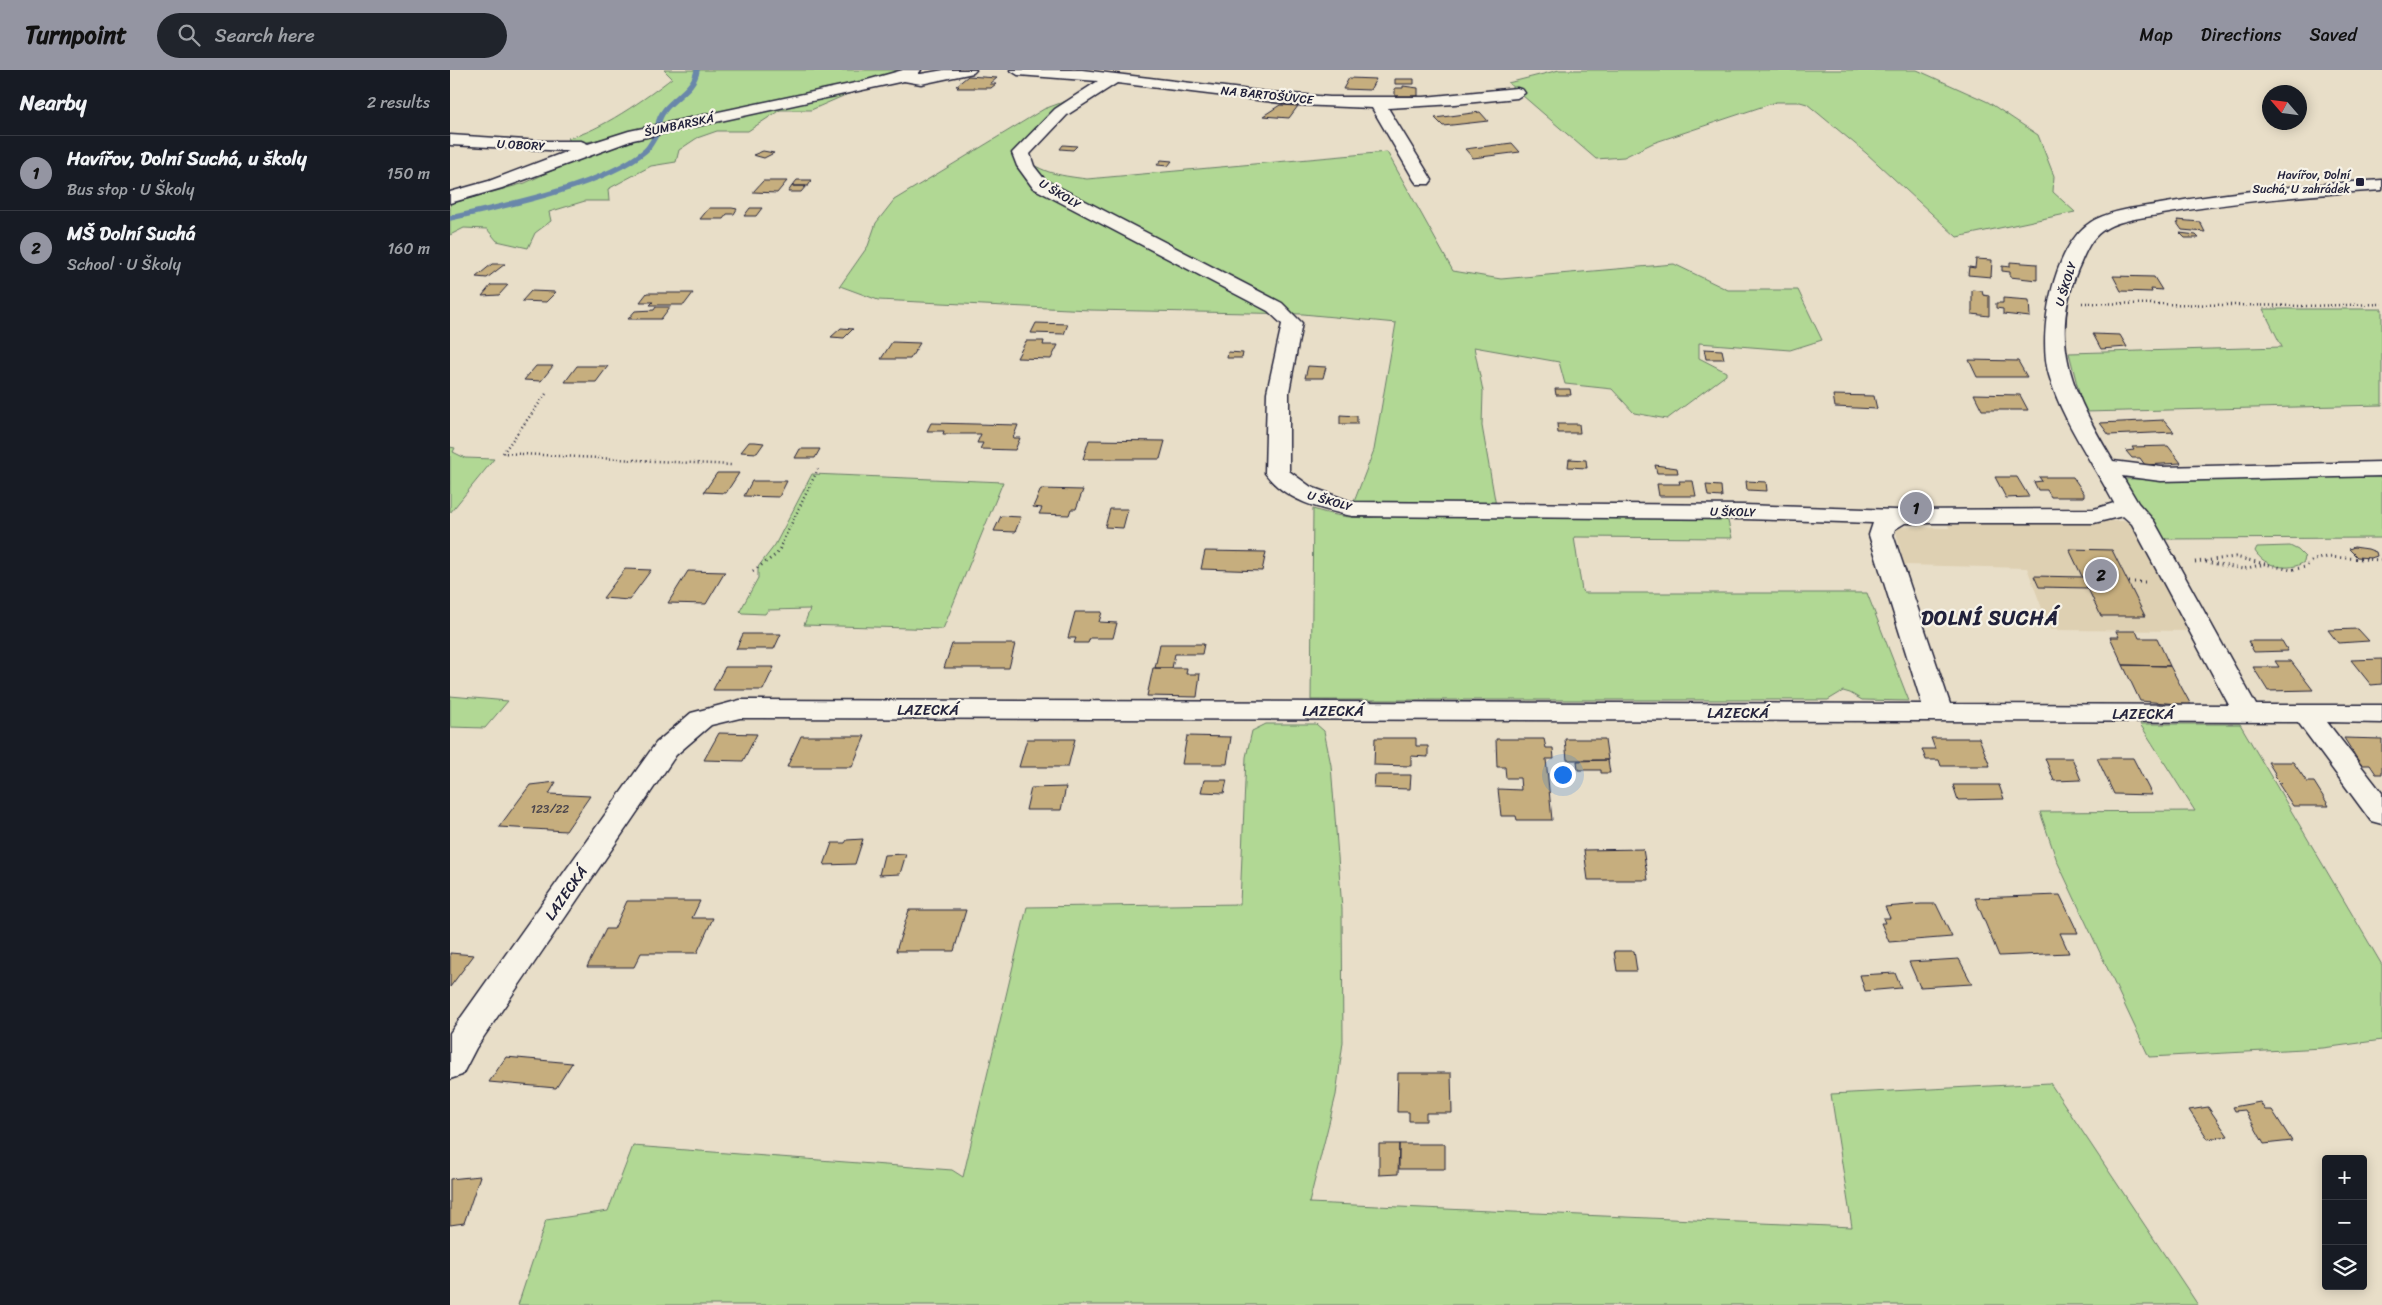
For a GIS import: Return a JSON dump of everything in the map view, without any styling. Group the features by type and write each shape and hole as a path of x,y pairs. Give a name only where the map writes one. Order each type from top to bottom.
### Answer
{"street":[{"path":"908,73 921,79 968,70"},
{"name":"NA BARTOŠŮVCE","path":"1018,70 1200,88 1268,97 1376,103 1447,102 1517,93"},
{"name":"ŠUMBARSKÁ","path":"450,198 542,168 593,146 629,136 862,87 908,73"},
{"name":"U ŠKOLY","path":"1112,79 1061,112 1021,153 1026,166 1039,184 1275,307 1292,323 1278,392 1277,474 1288,485 1312,498 1352,509 1744,512 1896,518 2094,516 2128,506 2078,416 2064,386 2055,358 2054,328 2059,303 2068,271 2083,237 2099,224 2127,216 2214,201 2304,190 2382,185"},
{"path":"1376,103 1423,180"},
{"name":"U OBORY","path":"450,140 542,146 593,146"},
{"path":"2107,468 2161,474 2382,469"},
{"path":"2128,506 2142,521 2248,715"},
{"path":"1896,518 1884,525 1881,535 1939,713"},
{"name":"LAZECKÁ","path":"454,1050 666,749 701,719 740,709 2382,714"},
{"path":"2307,715 2382,814"}],"path":[{"path":"2059,303 2305,306 2382,304"},
{"path":"546,394 503,453 732,465"},
{"path":"753,572 777,554 818,469"},
{"path":"2205,562 2214,558 2226,557 2291,570 2305,567 2314,560 2327,557 2382,560"},
{"path":"2164,562 2205,562 2238,570 2252,569 2265,564"}],"shaded area":[{"path":"1981,521 2142,521 2202,631 2050,630 2027,568 1904,565 1895,527 1949,528 1948,525 1982,524"}],"green space":[{"path":"664,70 903,70 853,87 587,142 570,141 568,138 580,135 607,122 662,86 672,78"},
{"path":"1559,70 1917,70 1988,102 2038,135 2054,176 2053,192 2075,212 1957,237 1866,153 1807,104 1800,102 1776,102 1653,143 1624,157 1596,159 1508,83"},
{"path":"850,93 811,110 780,110 748,131 717,131 697,138 679,150 676,162 651,166 608,189 609,201 585,201 549,212 551,221 535,233 528,248 497,241 487,229 464,228 450,235 450,204 525,183 586,155 634,137"},
{"path":"1074,98 1016,152 1041,169 1066,176 1087,179 1387,152 1453,271 1501,279 1674,264 1728,290 1798,290 1822,340 1790,350 1699,343 1699,358 1726,372 1726,375 1667,419 1634,413 1612,389 1565,384 1559,362 1474,347 1483,391 1482,426 1496,506 1352,507 1374,450 1396,323 1303,314 1090,310 878,300 840,286 868,246 876,223 894,200 1044,109"},
{"path":"2263,309 2382,309 2382,405 2084,412 2069,353 2282,347"},
{"path":"450,447 455,448 453,452 465,458 494,459 450,513"},
{"path":"812,474 1003,482 943,629 804,625 810,609 768,610 765,614 742,613 740,611 758,578 758,567 775,545"},
{"path":"2382,477 2382,538 2161,539 2136,505 2123,479"},
{"path":"1313,509 1325,513 1358,518 1404,514 1727,517 1732,538 1574,537 1582,591 1584,593 1867,593 1909,701 1862,700 1843,691 1828,700 1311,700"},
{"path":"2290,546 2298,550 2305,557 2304,562 2292,567 2278,566 2264,561 2255,551 2257,547"},
{"path":"450,696 508,701 485,728 450,727"},
{"path":"1266,724 1316,724 1324,731 1331,765 1342,909 1343,1042 1336,1095 1309,1203 1852,1227 1831,1094 2050,1083 2198,1305 518,1305 546,1220 608,1211 633,1146 952,1170 963,1177 1027,907 1240,904 1246,757 1252,731"},
{"path":"2140,724 2240,724 2382,965 2382,1040 2323,1048 2149,1057 2057,861 2040,812 2195,811"}],"building":[{"path":"968,76 997,78 990,84 996,84 991,88 957,88 959,86 956,86"},
{"path":"1349,78 1376,79 1370,90 1343,89"},
{"path":"1395,79 1414,79 1414,84 1395,84"},
{"path":"1403,86 1418,88 1418,96 1395,96 1395,88 1403,88"},
{"path":"1280,105 1298,106 1289,118 1263,116"},
{"path":"1480,112 1488,121 1443,126 1435,118"},
{"path":"1512,143 1520,152 1473,158 1465,149"},
{"path":"1063,145 1077,146 1073,150 1060,149"},
{"path":"763,151 774,153 764,158 753,155"},
{"path":"1161,160 1172,161 1168,166 1157,165"},
{"path":"797,180 812,180 808,186 792,186"},
{"path":"763,181 787,181 777,193 753,192"},
{"path":"792,186 806,186 801,192 788,192"},
{"path":"709,208 737,209 734,214 727,214 723,219 700,219"},
{"path":"750,208 762,208 756,216 744,216"},
{"path":"2177,220 2200,222 2205,232 2182,230"},
{"path":"2180,233 2196,235 2199,238 2185,238"},
{"path":"1976,259 1992,260 1991,277 1968,275 1969,267 1975,268"},
{"path":"2010,262 2037,264 2037,280 2010,277 2010,272 2002,271 2002,266 2010,267"},
{"path":"492,264 505,264 487,278 476,277"},
{"path":"2113,276 2154,277 2162,290 2151,289 2152,292 2121,291"},
{"path":"491,285 508,285 499,295 482,296"},
{"path":"1972,290 1982,291 1983,295 1989,296 1989,316 1972,314"},
{"path":"531,291 556,292 546,302 522,301"},
{"path":"647,293 693,293 684,305 650,305 653,302 640,302"},
{"path":"2003,298 2029,300 2030,317 2003,314 2003,309 1996,308 1996,303 2003,303"},
{"path":"656,307 670,307 661,319 628,319 635,311 654,310"},
{"path":"1036,323 1068,324 1064,334 1031,333"},
{"path":"841,328 853,329 844,338 831,337"},
{"path":"2093,334 2120,335 2127,347 2101,349"},
{"path":"1026,341 1044,341 1043,345 1058,345 1051,359 1017,358"},
{"path":"892,342 920,343 910,359 881,359"},
{"path":"1704,349 1722,350 1724,359 1706,359"},
{"path":"1228,352 1243,353 1242,358 1227,358"},
{"path":"1969,360 2018,361 2027,377 1977,377"},
{"path":"536,366 553,366 541,381 524,380"},
{"path":"577,366 608,366 596,382 565,382"},
{"path":"1308,366 1326,367 1323,378 1305,378"},
{"path":"1555,389 1570,389 1571,395 1556,395"},
{"path":"1974,394 2020,395 2028,410 1982,410"},
{"path":"1833,395 1874,396 1877,409 1835,407"},
{"path":"1340,415 1357,416 1357,424 1340,424"},
{"path":"2164,420 2174,432 2109,435 2100,423"},
{"path":"931,423 1018,425 1013,438 1020,438 1015,450 980,449 983,443 977,443 981,434 943,434 944,431 927,431"},
{"path":"1557,424 1579,424 1580,433 1558,433"},
{"path":"1089,440 1165,441 1160,459 1083,459"},
{"path":"749,442 764,443 757,453 741,452"},
{"path":"2168,446 2181,463 2145,465 2140,458 2132,458 2126,451 2134,450 2132,447"},
{"path":"800,449 820,449 815,458 795,458"},
{"path":"1569,459 1586,460 1587,468 1568,467"},
{"path":"1655,465 1677,468 1678,473 1657,473"},
{"path":"717,473 739,473 726,493 704,492"},
{"path":"1995,477 2017,477 2029,497 2006,498"},
{"path":"2039,477 2073,477 2084,493 2084,497 2051,497 2047,490 2038,490 2034,482 2042,481"},
{"path":"752,481 787,481 779,497 744,496"},
{"path":"1679,481 1693,481 1696,496 1659,496 1657,484 1680,484"},
{"path":"1746,481 1766,482 1767,491 1747,490"},
{"path":"1706,485 1721,486 1722,497 1708,496"},
{"path":"1041,489 1083,490 1076,509 1071,509 1069,515 1039,514 1042,508 1033,507"},
{"path":"1110,509 1128,509 1123,528 1105,527"},
{"path":"1001,516 1021,517 1015,532 994,531"},
{"path":"2354,547 2376,552 2377,556 2371,558 2357,557 2349,549"},
{"path":"2069,549 2112,550 2145,616 2101,616"},
{"path":"1205,551 1266,552 1262,571 1201,569"},
{"path":"625,569 651,570 629,600 603,598"},
{"path":"688,571 725,572 706,604 668,603"},
{"path":"2034,576 2083,577 2088,588 2039,587"},
{"path":"1075,612 1102,612 1099,622 1117,623 1113,638 1090,638 1088,643 1074,643 1076,638 1068,638"},
{"path":"2358,629 2369,641 2338,643 2328,630"},
{"path":"2116,631 2136,631 2139,638 2157,638 2170,666 2123,665 2110,637 2119,637"},
{"path":"743,634 781,634 774,649 736,649"},
{"path":"2248,641 2282,641 2288,651 2254,652"},
{"path":"952,644 1015,644 1009,668 944,668"},
{"path":"1160,644 1204,644 1202,654 1175,654 1172,668 1155,668"},
{"path":"2382,659 2382,684 2371,685 2351,660"},
{"path":"2275,661 2291,661 2313,690 2268,691 2253,667 2279,667"},
{"path":"2123,665 2170,666 2191,705 2140,701"},
{"path":"725,667 774,667 763,690 713,690"},
{"path":"1153,668 1187,668 1186,674 1200,674 1197,697 1147,696"},
{"path":"719,733 757,734 743,761 704,760"},
{"path":"801,736 865,736 852,767 787,767"},
{"path":"1187,736 1231,737 1227,764 1182,764"},
{"path":"1375,738 1416,738 1416,746 1428,746 1428,757 1411,756 1411,766 1374,765"},
{"path":"1931,738 1979,738 1990,766 1941,766 1939,760 1926,760 1922,749 1935,749"},
{"path":"2344,738 2382,739 2382,774 2376,774 2370,765 2361,765"},
{"path":"1027,739 1075,739 1068,767 1019,767"},
{"path":"1496,739 1544,739 1546,748 1553,748 1554,759 1546,759 1552,820 1517,820 1516,816 1501,816 1498,789 1521,790 1520,778 1506,778 1505,767 1497,767"},
{"path":"1565,739 1605,739 1608,760 1567,760"},
{"path":"2045,758 2072,758 2081,780 2054,781"},
{"path":"2097,758 2133,758 2152,795 2114,794"},
{"path":"1608,760 1610,773 1601,773 1601,770 1578,770 1577,761"},
{"path":"2268,762 2293,762 2307,782 2314,782 2329,806 2293,806 2278,783 2281,783 2275,777 2274,774 2276,775"},
{"path":"1375,775 1411,775 1410,789 1374,788"},
{"path":"1204,780 1227,780 1224,793 1201,792"},
{"path":"556,782 549,794 590,796 566,831 499,827 530,785"},
{"path":"1953,785 1999,785 2004,799 1958,800"},
{"path":"1066,787 1061,810 1026,810 1031,788"},
{"path":"863,839 855,864 824,865 832,843 845,843 847,840"},
{"path":"1643,849 1648,880 1588,880 1584,850"},
{"path":"906,854 900,874 879,875 884,855"},
{"path":"2060,895 2078,933 2060,933 2069,953 1999,956 1975,898"},
{"path":"627,901 700,901 692,918 713,918 697,953 641,953 634,967 587,967 606,929 614,929"},
{"path":"1936,904 1952,937 1889,942 1881,923 1885,923 1883,918 1890,918 1885,907"},
{"path":"909,910 966,910 954,951 896,951"},
{"path":"1614,951 1634,951 1637,971 1617,971"},
{"path":"450,953 474,955 450,987"},
{"path":"1959,959 1972,984 1920,987 1909,962"},
{"path":"1895,973 1901,988 1865,991 1860,975"},
{"path":"506,1057 572,1063 556,1088 489,1082"},
{"path":"1398,1073 1451,1073 1452,1113 1426,1113 1426,1121 1409,1121 1409,1112 1397,1112"},
{"path":"2260,1102 2265,1110 2272,1110 2292,1141 2264,1144 2245,1110 2235,1111 2233,1107"},
{"path":"2208,1107 2228,1136 2208,1139 2189,1110"},
{"path":"1379,1144 1399,1144 1398,1174 1379,1175"},
{"path":"1399,1144 1445,1144 1445,1169 1399,1169"},
{"path":"480,1176 464,1223 450,1225 450,1179"}],"waterway":[{"path":"658,125 660,117 671,103 690,85 695,78 697,70"},
{"path":"450,218 524,201 604,175 645,151 656,135"}],"place":[{"name":"Havířov, Dolní Suchá, U zahrádek","path":"2360,182"},
{"name":"Havířov, Dolní Suchá, u školy","path":"1916,508"},
{"name":"MŠ Dolní Suchá","path":"2101,575"}],"district":[{"name":"DOLNÍ SUCHÁ","path":"1990,618"}]}
